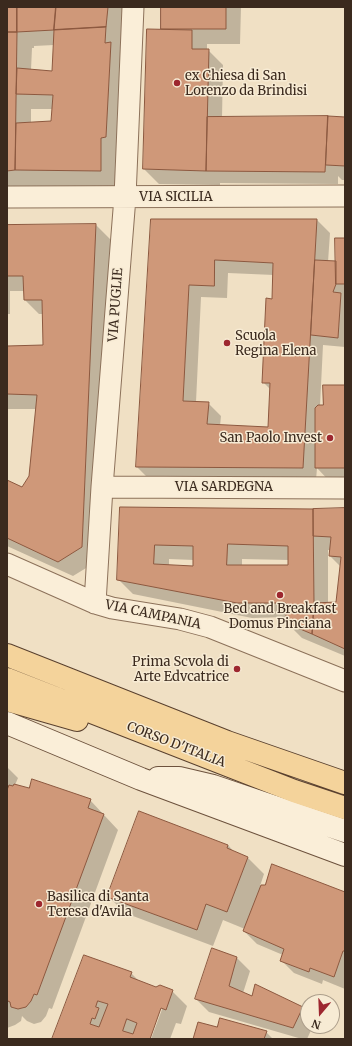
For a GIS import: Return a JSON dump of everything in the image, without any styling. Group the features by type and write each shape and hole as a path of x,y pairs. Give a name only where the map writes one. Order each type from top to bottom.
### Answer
{"main road":[{"name":"CORSO D'ITALIA","path":"7,655 227,742 345,783"},
{"name":"CORSO D'ITALIA","path":"7,679 294,791 345,808"},
{"path":"7,700 206,756"}],"street":[{"name":"VIA PUGLIE","path":"95,603 102,487 125,197 133,7"},
{"name":"VIA SICILIA","path":"7,197 345,196"},
{"name":"VIA SARDEGNA","path":"102,487 345,488"},
{"name":"VIA CAMPANIA","path":"7,564 95,603 112,608 180,619 210,627 345,682"},
{"name":"CORSO D'ITALIA","path":"7,723 141,779 345,855"},
{"name":"CORSO D'ITALIA","path":"141,779 178,778 201,783 345,831"}],"building":[{"path":"7,7 17,7 17,32 7,32"},
{"path":"17,7 56,7 54,30 17,32"},
{"path":"56,7 108,7 106,27 54,30"},
{"path":"161,7 226,7 226,29 161,29"},
{"path":"106,27 105,43 111,42 106,137 101,138 101,171 15,170 16,123 51,121 53,95 16,94 17,68 52,71 54,30"},
{"name":"ex Chiesa di San Lorenzo da Brindisi","path":"147,29 192,30 192,49 209,49 206,171 143,169"},
{"path":"7,32 17,32 15,170 7,171"},
{"path":"328,116 345,117 345,166 326,165"},
{"path":"328,116 325,172 206,171 207,117"},
{"name":"Scuola Regina Elena","path":"151,219 317,219 303,468 136,467","holes":["215,260 273,263 272,299 266,298 262,383 270,383 268,427 207,424 209,402 183,401 189,285 214,286"]},
{"path":"96,224 82,547 58,562 7,538 7,480 22,487 29,476 37,395 7,394 7,346 43,345 42,300 24,300 23,276 7,276 7,225"},
{"path":"335,238 345,238 345,284 336,284"},
{"path":"315,260 336,261 336,284 333,292 341,293 338,338 311,335"},
{"name":"San Paolo Invest","path":"323,385 345,385 345,468 315,468 315,408 318,405 323,405"},
{"path":"120,507 313,509 314,603 312,634 286,623 286,603 237,603 117,580","holes":["228,544 288,546 288,565 227,565","155,545 193,546 193,566 154,564"]},
{"path":"345,508 345,649 312,634 314,603 336,602 341,557 329,556 331,537 313,536 313,509"},
{"name":"Basilica di Santa Teresa d'Avila","path":"32,779 91,799 88,808 104,814 37,995 34,994 26,1007 18,1009 11,1007 10,1002 8,1001 7,1003 7,790 9,785 13,786 14,784 29,788"},
{"path":"139,811 228,845 227,848 248,857 227,912 206,904 197,930 107,897"},
{"path":"272,864 345,892 345,951 343,951 334,977 310,968 309,972 280,961 284,949 243,931 261,885 265,885"},
{"path":"212,948 237,957 229,986 252,996 255,984 300,1006 300,1013 293,1028 195,999"},
{"path":"84,955 132,972 130,977 156,987 160,985 173,990 166,1010 161,1008 150,1039 52,1039","holes":["98,1001 108,1004 99,1027 90,1024 92,1018 95,1019 99,1008 96,1007","127,1019 137,1023 133,1034 123,1031"]},
{"path":"220,1018 267,1031 264,1039 193,1039 198,1022 217,1027"}],"place":[{"name":"ex Chiesa di San Lorenzo da Brindisi","path":"177,83"},
{"name":"Scuola Regina Elena","path":"227,343"},
{"name":"San Paolo Invest","path":"330,438"},
{"name":"Bed and Breakfast Domus Pinciana","path":"280,595"},
{"name":"Prima Scvola di Arte Edvcatrice","path":"237,669"},
{"name":"Basilica di Santa Teresa d'Avila","path":"39,904"}]}
